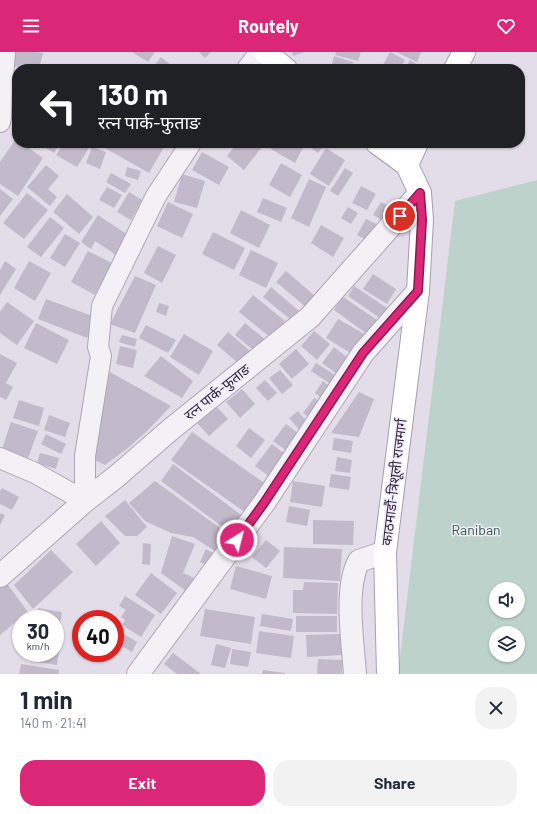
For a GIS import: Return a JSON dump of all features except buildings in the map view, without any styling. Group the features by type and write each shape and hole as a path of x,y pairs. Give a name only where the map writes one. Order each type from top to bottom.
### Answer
{"main road":[{"path":"265,52 280,64"},
{"path":"458,64 464,52"},
{"path":"383,148 407,165 420,193"},
{"path":"407,165 416,148"},
{"name":"काठमाडौं-त्रिशूली राजमार्ग","path":"388,674 385,552 418,291 422,220 420,193"}],"street":[{"path":"0,122 1,89 5,52"},
{"path":"252,64 260,52"},
{"path":"0,458 35,473 85,501 85,456 101,356 98,347 102,306 156,196 188,148"},
{"name":"रत्न पार्क-फुताङ","path":"0,576 85,501 117,476 176,425 310,317 420,193"},
{"path":"138,674 264,503 363,353 418,291"},
{"path":"355,674 350,594 354,569 358,561 385,552"}],"green space":[{"name":"Raniban","path":"537,180 537,674 398,674 455,201"}],"route":[{"path":"237,540 264,503 363,353 418,291 422,220 420,193 400,216"}]}
